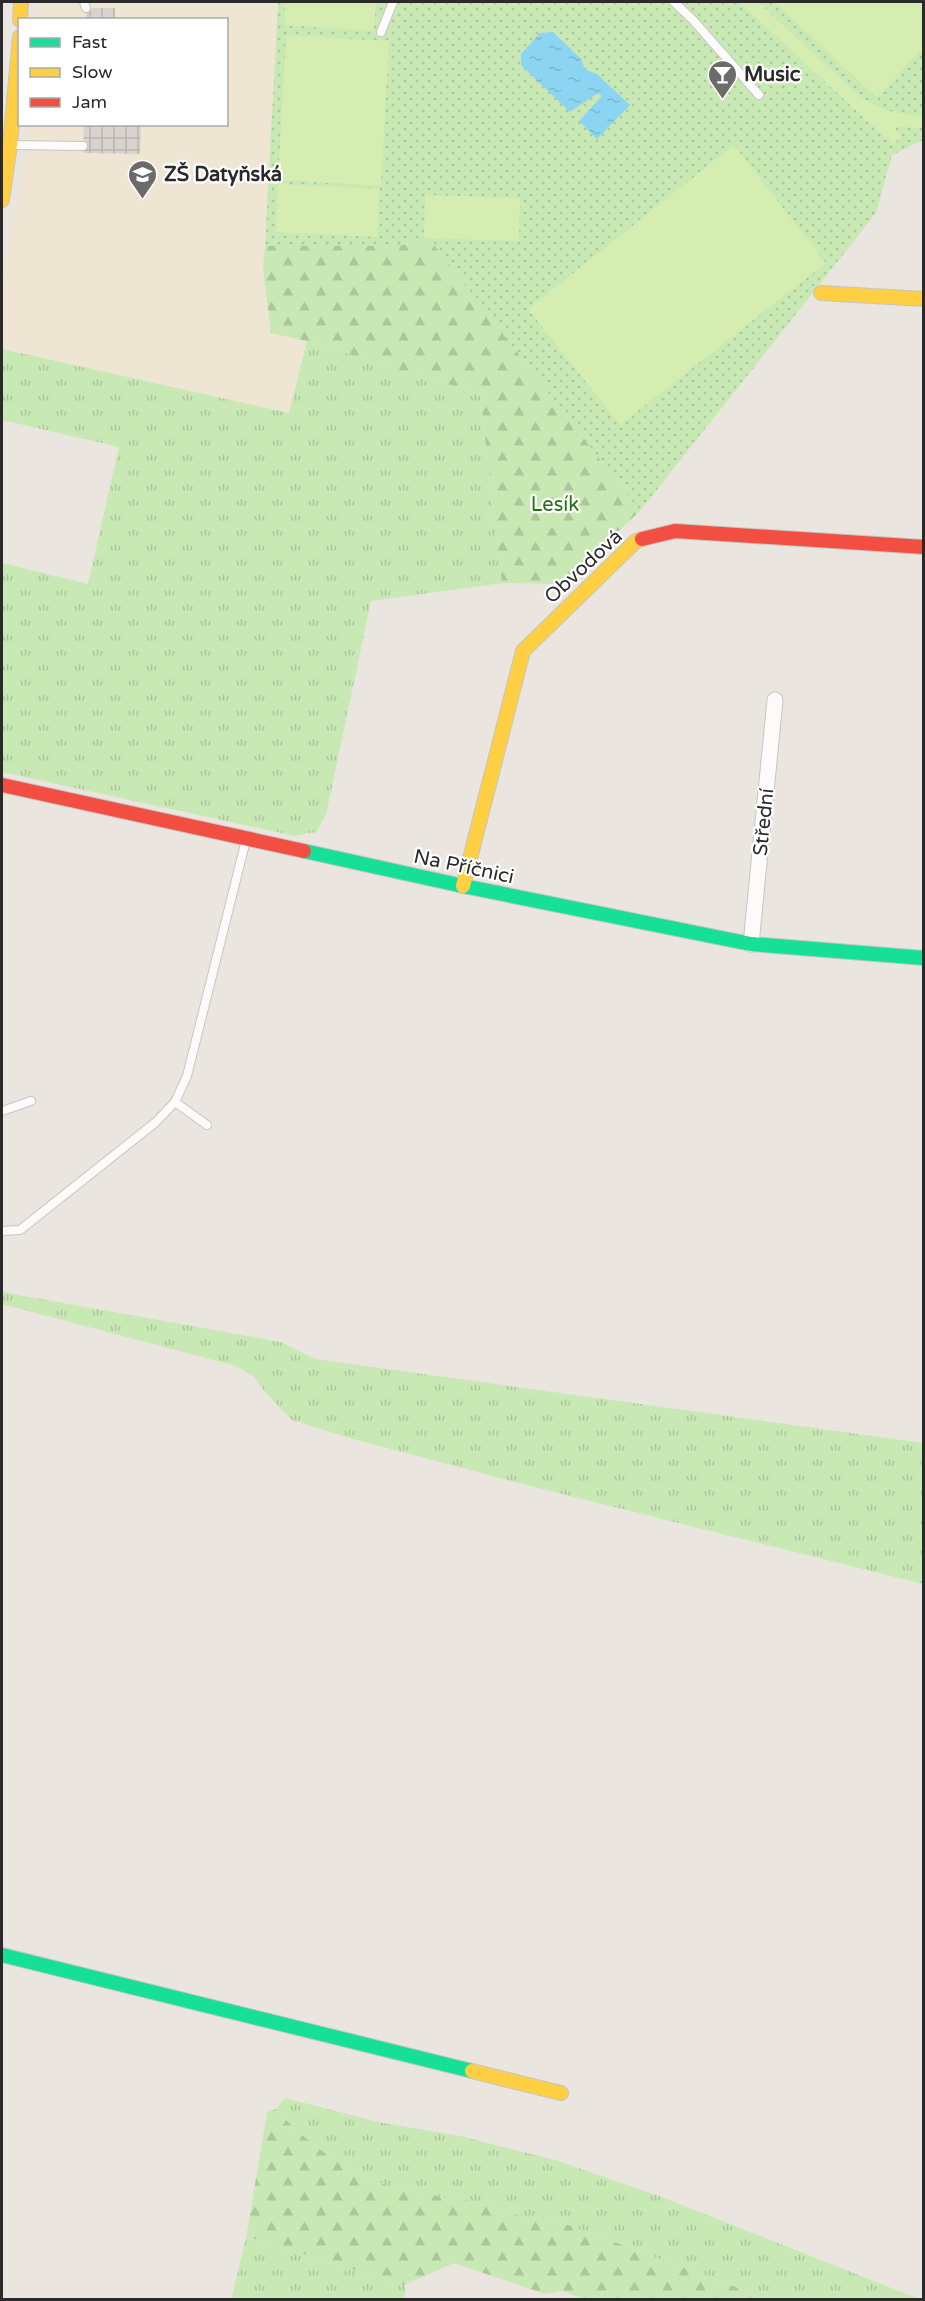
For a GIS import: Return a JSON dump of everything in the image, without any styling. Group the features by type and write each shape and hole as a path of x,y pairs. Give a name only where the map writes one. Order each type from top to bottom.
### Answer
{"street":[{"path":"20,18 21,2"},
{"path":"2,200 18,59"},
{"path":"821,293 924,299"},
{"name":"Obvodová","path":"464,886 523,651 636,541 675,531 924,547"},
{"name":"Střední","path":"751,944 775,700"},
{"name":"Na Příčnici","path":"2,785 464,886 751,944 924,958"},
{"path":"2,1955 561,2093"}],"lane":[{"path":"381,32 393,2"},
{"path":"674,2 759,94"},
{"path":"10,145 83,146"},
{"path":"2,1231 20,1230 156,1122 175,1102 188,1076 247,838"},
{"path":"2,1111 31,1101"},
{"path":"175,1102 207,1125"}],"shaded area":[{"name":"ZŠ Datyňská","path":"37,2 278,2 263,268 271,333 307,341 289,413 2,349 2,283 27,152 29,126 228,126 228,18 36,18"},
{"path":"86,8 115,8 115,18 86,18"},
{"path":"84,126 141,126 140,154 83,153"}],"green space":[{"path":"278,2 923,2 923,140 892,155 876,213 640,511 431,241 416,241 399,246 265,246"},
{"path":"285,2 376,2 374,31 284,25"},
{"path":"739,2 758,2 855,92 887,110 904,115 923,116 923,128 893,127 902,136 893,145"},
{"path":"774,2 923,2 923,48 877,98"},
{"path":"286,35 389,41 381,186 278,180"},
{"path":"734,145 826,263 620,425 528,309"},
{"path":"278,184 380,189 377,237 276,232"},
{"path":"425,195 520,198 519,241 424,238"},
{"name":"Lesík","path":"416,241 431,241 640,511 561,584 502,583 480,394 307,341 271,333 263,268 265,246 399,246"},
{"path":"307,341 480,394 502,583 371,601 326,815 316,832 295,836 2,772 2,563 88,584 119,447 2,420 2,349 289,413"},
{"path":"2,1292 281,1342 315,1359 923,1443 923,1584 550,1491 353,1439 292,1420 253,1376 236,1366 2,1304"},
{"path":"285,2098 378,2122 460,2136 555,2160 659,2196 919,2299 768,2299 568,2225 517,2215 466,2200 417,2193 362,2178 331,2158 296,2130 276,2109"},
{"path":"276,2109 296,2130 331,2158 362,2178 417,2193 466,2200 517,2215 568,2225 768,2299 585,2299 562,2291 545,2294 454,2263 404,2285 246,2238 267,2112"},
{"path":"246,2238 404,2285 406,2290 404,2299 231,2300"}],"water":[{"path":"553,32 581,59 588,71 597,74 630,105 597,139 579,121 602,96 598,93 570,112 521,65 521,54 540,33"}],"traffic: fast":[{"path":"304,851 463,886 751,944 924,958"},
{"path":"2,1955 472,2071"}],"traffic: slow":[{"path":"20,18 21,2"},
{"path":"2,200 18,59"},
{"path":"821,293 924,299"},
{"path":"463,886 523,651 636,541 642,539"},
{"path":"472,2071 561,2093"}],"traffic: jam":[{"path":"642,539 675,531 924,547"},
{"path":"2,785 304,851"}],"place":[{"name":"Music","path":"723,100"},
{"name":"ZŠ Datyňská","path":"143,200"}]}
